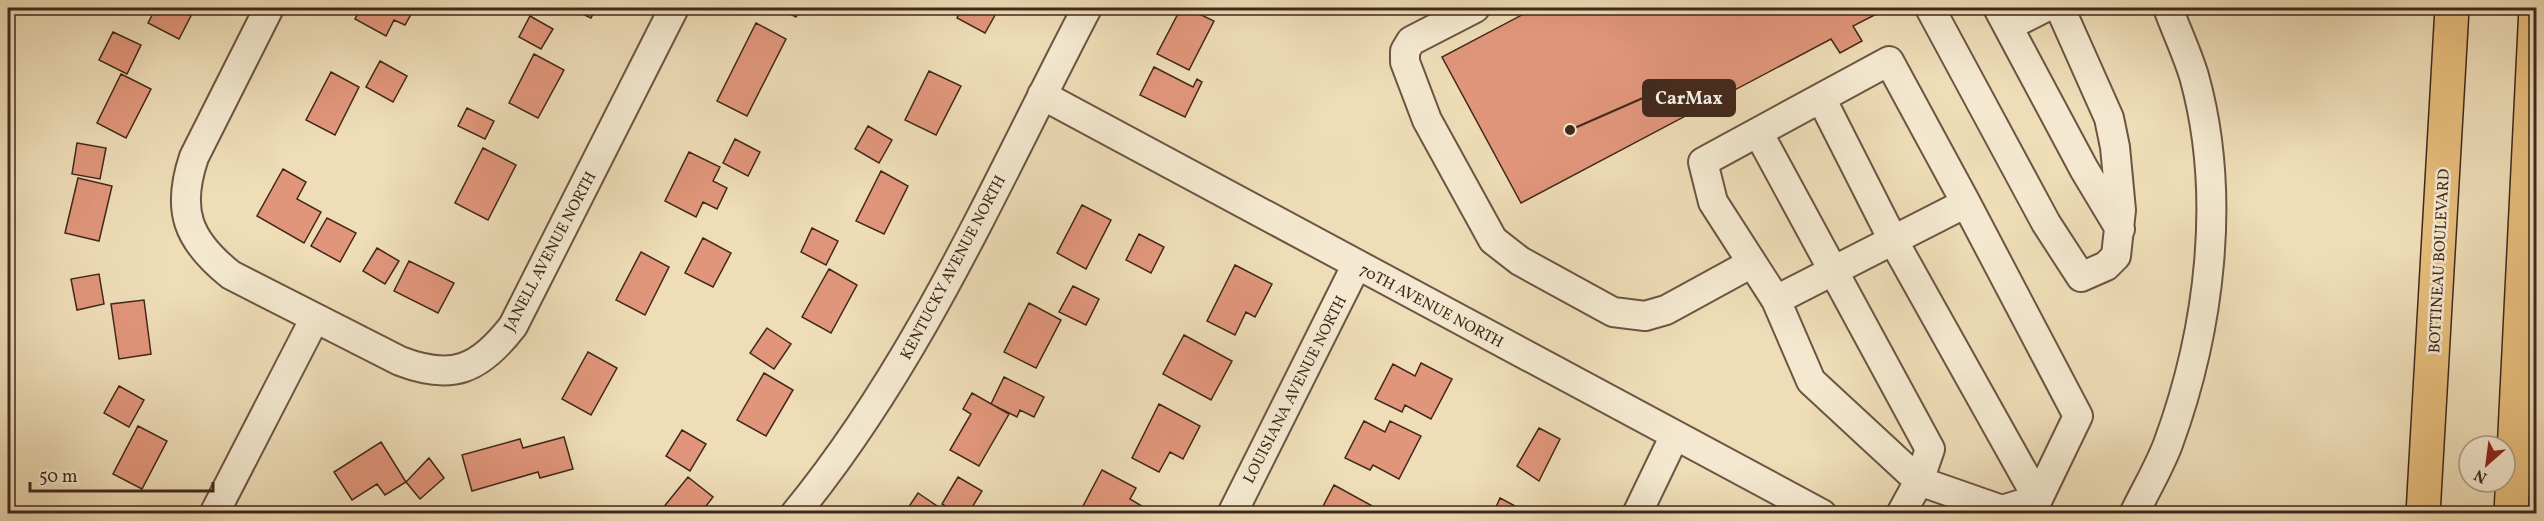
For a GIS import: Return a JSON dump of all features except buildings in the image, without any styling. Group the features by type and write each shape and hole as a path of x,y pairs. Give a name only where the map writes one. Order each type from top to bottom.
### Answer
{"highway":[{"name":"BOTTINEAU BOULEVARD","path":"2423,513 2452,8"},
{"path":"2511,513 2536,8"}],"street":[{"name":"JANELL AVENUE NORTH","path":"269,8 194,157 185,182 185,210 194,236 210,258 231,275 424,371 452,371 476,363 497,348 513,326 674,8"},
{"name":"KENTUCKY AVENUE NORTH","path":"795,513 824,478 888,387 942,289 1087,8"},
{"path":"1475,8 1411,41 1405,51 1405,62 1427,120 1493,240 1520,261 1614,312 1645,316 1666,310 1752,263"},
{"path":"1930,8 2046,223 2081,277 2106,266 2116,256 2121,210 2109,117 2060,8"},
{"path":"2044,8 2003,17 2120,231"},
{"path":"2134,513 2168,446 2192,370 2209,279 2211,166 2194,76 2168,8"},
{"path":"1889,61 2078,416 2038,499 2002,510 1919,481 1811,381 1776,300 1713,202 1703,162 1758,132 1889,61"},
{"name":"70TH AVENUE NORTH","path":"1042,95 1822,513"},
{"path":"1821,98 1893,240 2038,499"},
{"path":"1758,132 1835,270 1930,449 1919,481 1901,513"},
{"path":"1776,300 1966,203"},
{"name":"LOUISIANA AVENUE NORTH","path":"1232,513 1357,264"},
{"path":"214,513 315,318"},
{"path":"1637,513 1675,435"}],"place":[{"name":"CarMax","path":"1570,130"}]}
